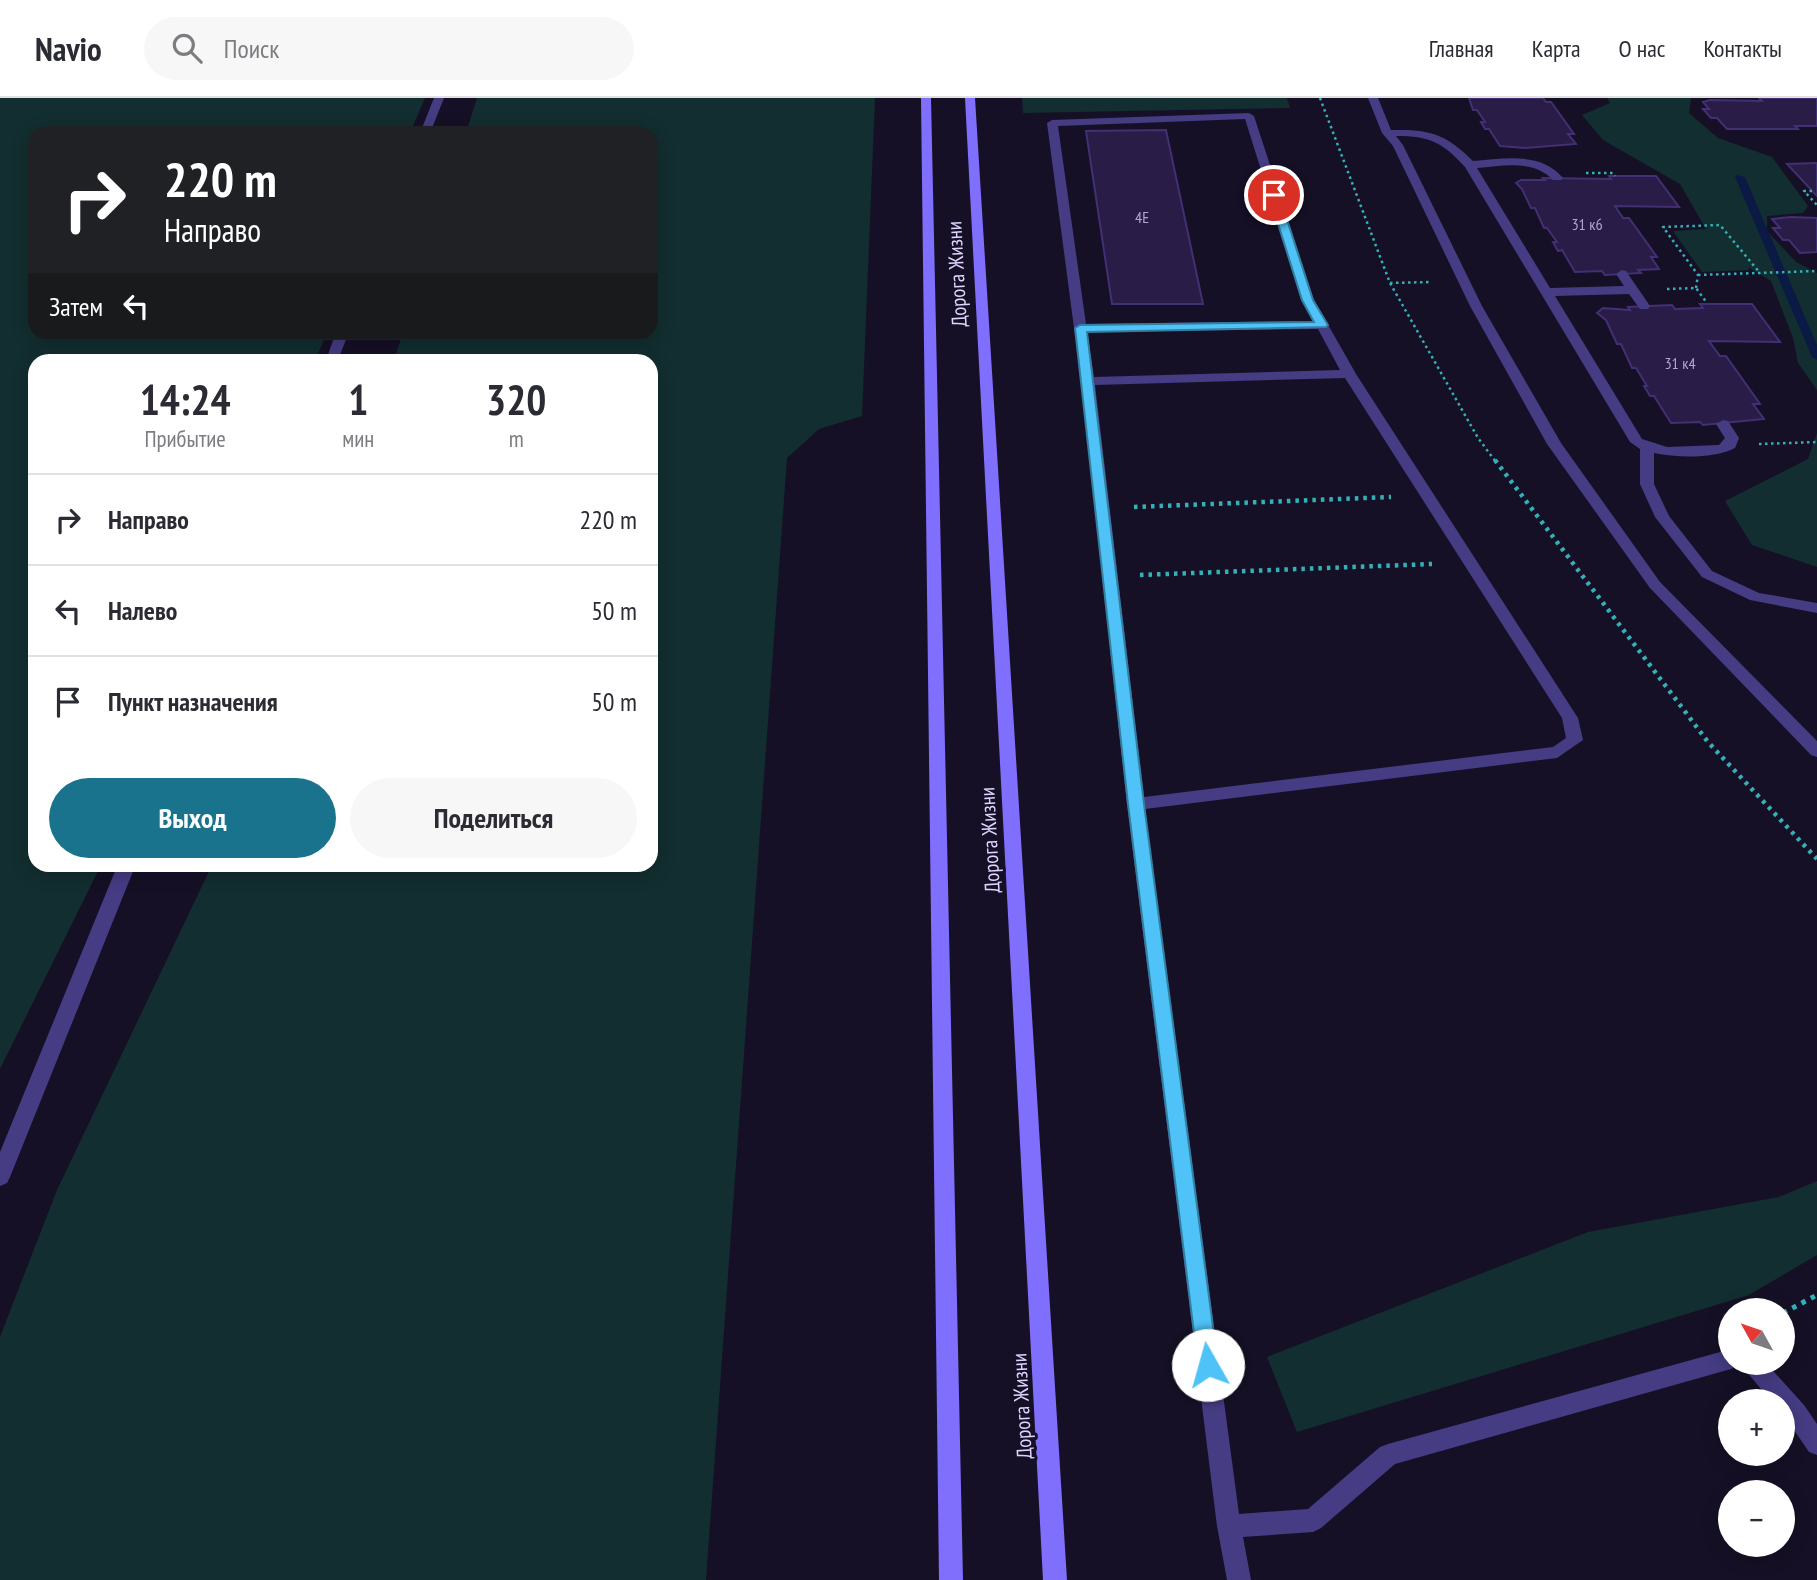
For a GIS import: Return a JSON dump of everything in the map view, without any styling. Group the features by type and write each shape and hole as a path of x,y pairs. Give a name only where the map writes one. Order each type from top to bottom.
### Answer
{"main road":[{"name":"Дорога Жизни","path":"926,98 951,1580"},
{"name":"Дорога Жизни","path":"970,98 1055,1580"}],"lane":[{"path":"428,126 439,98"},
{"path":"1373,98 1387,132 1398,145 1464,281 1554,444 1655,585 1817,751"},
{"path":"1136,804 1556,752 1575,740 1570,718 1349,374 1308,300 1249,117 1052,123 1088,381 1136,804 1229,1526 1239,1580"},
{"path":"1387,132 1429,134 1446,140 1470,165 1637,442 1647,448 1661,451 1722,449 1730,445 1732,438 1723,424"},
{"path":"1470,165 1529,163 1553,171 1557,178"},
{"path":"1622,274 1644,306"},
{"path":"1547,292 1633,290"},
{"path":"1080,328 1322,325"},
{"path":"1088,381 1349,374"},
{"path":"1647,448 1647,484 1662,517 1707,574 1755,597 1817,608"},
{"path":"0,1177 124,872"},
{"path":"1229,1526 1313,1520 1388,1455 1718,1363"},
{"path":"1763,1376 1796,1412 1817,1444"}],"path":[{"path":"1320,98 1390,283 1478,438 1708,742 1817,859"},
{"path":"1812,191 1804,191 1817,205"},
{"path":"1696,288 1698,275 1663,227 1720,225 1760,273"},
{"path":"1698,275 1817,271"},
{"path":"1390,283 1464,281"},
{"path":"1730,445 1817,442"},
{"path":"1127,507 1427,495"},
{"path":"1136,576 1470,562"},
{"path":"1796,1306 1817,1295"}],"green space":[{"path":"0,98 425,98 413,126 28,126 28,340 324,340 318,354 28,354 28,872 98,872 0,1069"},
{"path":"477,98 875,98 862,416 819,429 787,458 706,1580 0,1580 0,1337 57,1190 209,872 658,872 658,354 396,354 401,340 658,340 658,126 468,126"},
{"path":"1022,98 1287,98 1290,108 1023,113"},
{"path":"1607,98 1691,98 1689,113 1718,138 1772,157 1808,206 1803,213 1767,216 1767,231 1796,262 1817,273 1817,390 1798,363 1793,338 1771,281 1748,267 1749,270 1702,272 1673,231 1706,229 1680,184 1603,140 1582,115 1610,103"},
{"path":"1817,433 1817,567 1752,545 1725,501 1808,459"},
{"path":"1817,1181 1817,1255 1749,1295 1718,1298 1718,1304 1297,1432 1267,1357 1588,1232 1779,1197"}],"building":[{"path":"1469,98 1543,98 1546,102 1551,102 1574,134 1568,134 1576,144 1525,148 1500,146 1489,129 1485,129 1481,122 1485,122 1477,110 1473,110"},
{"path":"1759,98 1817,98 1817,126 1795,126 1798,129 1727,129 1703,109 1709,109 1703,102 1710,100 1762,101"},
{"path":"1166,130 1203,304 1112,304 1086,131"},
{"path":"1817,163 1817,196 1787,164"},
{"path":"1609,176 1656,176 1679,207 1615,206 1623,218 1629,218 1657,257 1651,257 1659,269 1605,275 1602,271 1575,272 1562,250 1558,251 1553,242 1557,242 1547,228 1544,228 1535,208 1531,208 1516,183 1521,180 1545,180 1543,178 1611,179"},
{"path":"1817,218 1817,252 1800,253 1773,228 1780,228 1772,219"},
{"path":"1700,304 1752,304 1780,342 1709,341 1720,356 1726,356 1760,404 1753,404 1764,419 1703,425 1700,422 1671,423 1654,396 1650,396 1636,368 1632,368 1606,320 1597,313 1603,308 1630,310 1628,307 1672,305 1675,309 1703,308"}],"waterway":[{"path":"1740,177 1817,357"}],"route":[{"path":"1208,1365 1136,804 1080,328 1322,325 1308,300 1274,195"}]}
